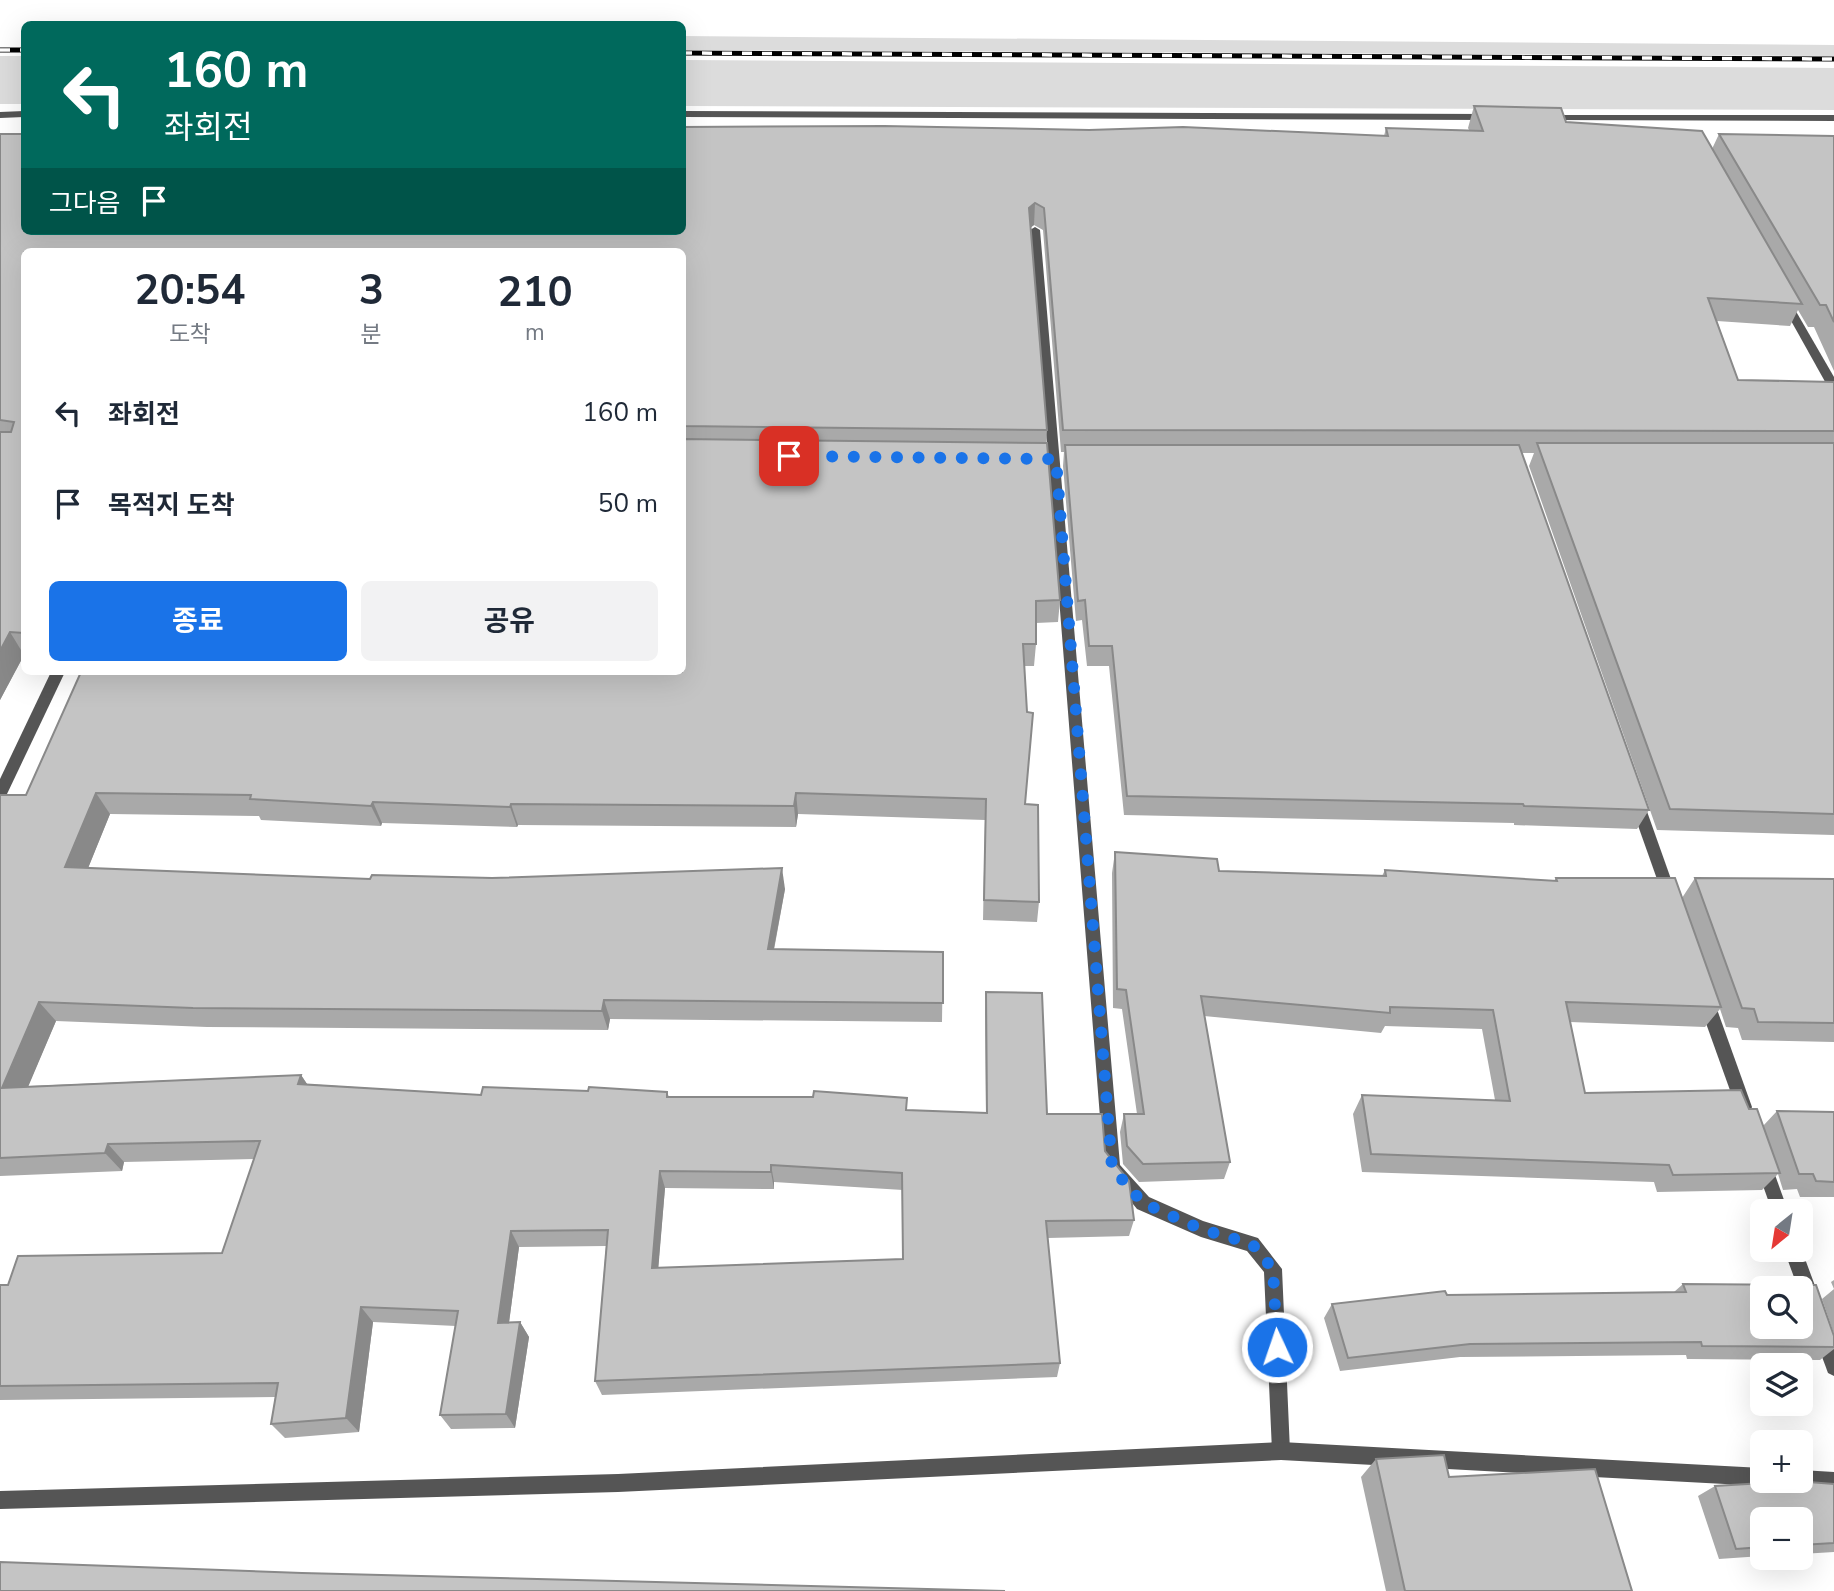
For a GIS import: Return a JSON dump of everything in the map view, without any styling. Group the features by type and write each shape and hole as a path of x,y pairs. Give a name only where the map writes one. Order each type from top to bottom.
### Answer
{"street":[{"path":"0,114 21,114"},
{"path":"686,114 1507,117"},
{"path":"1535,117 1834,118"},
{"path":"1680,118 1686,129"},
{"path":"1035,230 1056,459 1112,1168 1143,1203 1201,1229 1252,1244 1273,1269 1281,1451"},
{"path":"1780,293 1834,387"},
{"path":"0,794 57,675"},
{"path":"1630,782 1675,912"},
{"path":"1703,990 1748,1120"},
{"path":"1757,1146 1776,1199"},
{"path":"1797,1262 1834,1367"},
{"path":"0,1500 632,1482 1281,1451 1750,1476"},
{"path":"1813,1480 1834,1481"}],"shaded area":[{"path":"686,36 1834,45 1834,56 686,50"},
{"path":"0,56 21,56 21,104 0,104"},
{"path":"686,60 1834,68 1834,110 686,106"}],"building":[{"path":"1474,106 1561,108 1566,122 1702,131 1802,304 1708,298 1738,380 1834,382 1834,431 1063,430 1044,208 1035,203 1029,208 1047,430 686,426 686,248 21,248 21,633 10,632 0,651 0,432 11,432 14,422 0,420 0,134 21,134 21,235 686,235 686,127 884,126 1089,130 1183,127 1388,136 1386,128 1483,131"},
{"path":"1719,134 1834,136 1834,322 1826,305 1820,305"},
{"path":"686,439 1047,443 1060,600 1036,601 1036,644 1023,644 1027,712 1033,713 1025,804 1038,805 1039,902 984,900 986,799 796,793 794,806 511,804 510,807 373,802 371,806 250,799 251,795 96,793 65,867 370,879 372,875 492,878 782,868 768,949 943,952 943,1003 604,1000 602,1011 193,1008 39,1002 2,1088 301,1075 298,1084 481,1095 483,1087 588,1091 589,1087 667,1092 667,1097 813,1097 814,1091 907,1098 906,1110 987,1113 986,992 1042,993 1047,1114 1102,1114 1105,1151 1129,1181 1134,1220 1046,1221 1060,1363 595,1381 608,1230 511,1231 498,1323 520,1322 506,1414 440,1415 458,1311 361,1307 346,1418 271,1424 278,1383 0,1386 0,1285 8,1285 18,1256 222,1253 260,1141 108,1144 105,1153 0,1158 0,795 26,795 80,675 686,675","holes":["771,1165 902,1173 903,1259 652,1268 660,1171 771,1172"]},
{"path":"1537,443 1834,443 1834,814 1670,809"},
{"path":"1065,445 1519,445 1649,810 1523,804 1127,796 1112,646 1089,646 1085,600 1078,601"},
{"path":"1115,852 1217,859 1219,871 1386,876 1385,870 1557,881 1556,878 1675,878 1721,1007 1566,1002 1585,1093 1741,1090 1749,1109 1757,1109 1780,1173 1673,1175 1669,1165 1371,1154 1362,1095 1510,1101 1493,1010 1390,1007 1390,1013 1201,996 1230,1162 1143,1164 1127,1146 1124,1114 1144,1114 1126,990 1117,989"},
{"path":"1695,878 1834,879 1834,1023 1758,1022 1754,1009 1742,1008"},
{"path":"1777,1111 1834,1112 1834,1182 1816,1181 1813,1174 1799,1174"},
{"path":"1683,1284 1750,1285 1750,1339 1813,1339 1813,1285 1816,1285 1834,1336 1834,1347 1702,1346 1701,1342 1470,1344 1348,1358 1332,1304 1445,1291 1447,1295 1686,1292"},
{"path":"1444,1455 1449,1477 1595,1469 1632,1591 1405,1591 1376,1459"},
{"path":"1813,1482 1834,1484 1834,1543 1813,1544 1813,1507 1750,1507 1750,1548 1736,1549 1715,1486 1750,1484 1750,1493 1813,1493"},
{"path":"0,1562 302,1573 1005,1591 0,1591"}],"railway":[{"path":"0,50 21,50"},
{"path":"686,53 1834,59"}],"route":[{"path":"789,456 1056,459 1112,1168 1143,1203 1201,1229 1252,1244 1273,1269 1277,1347"}]}
